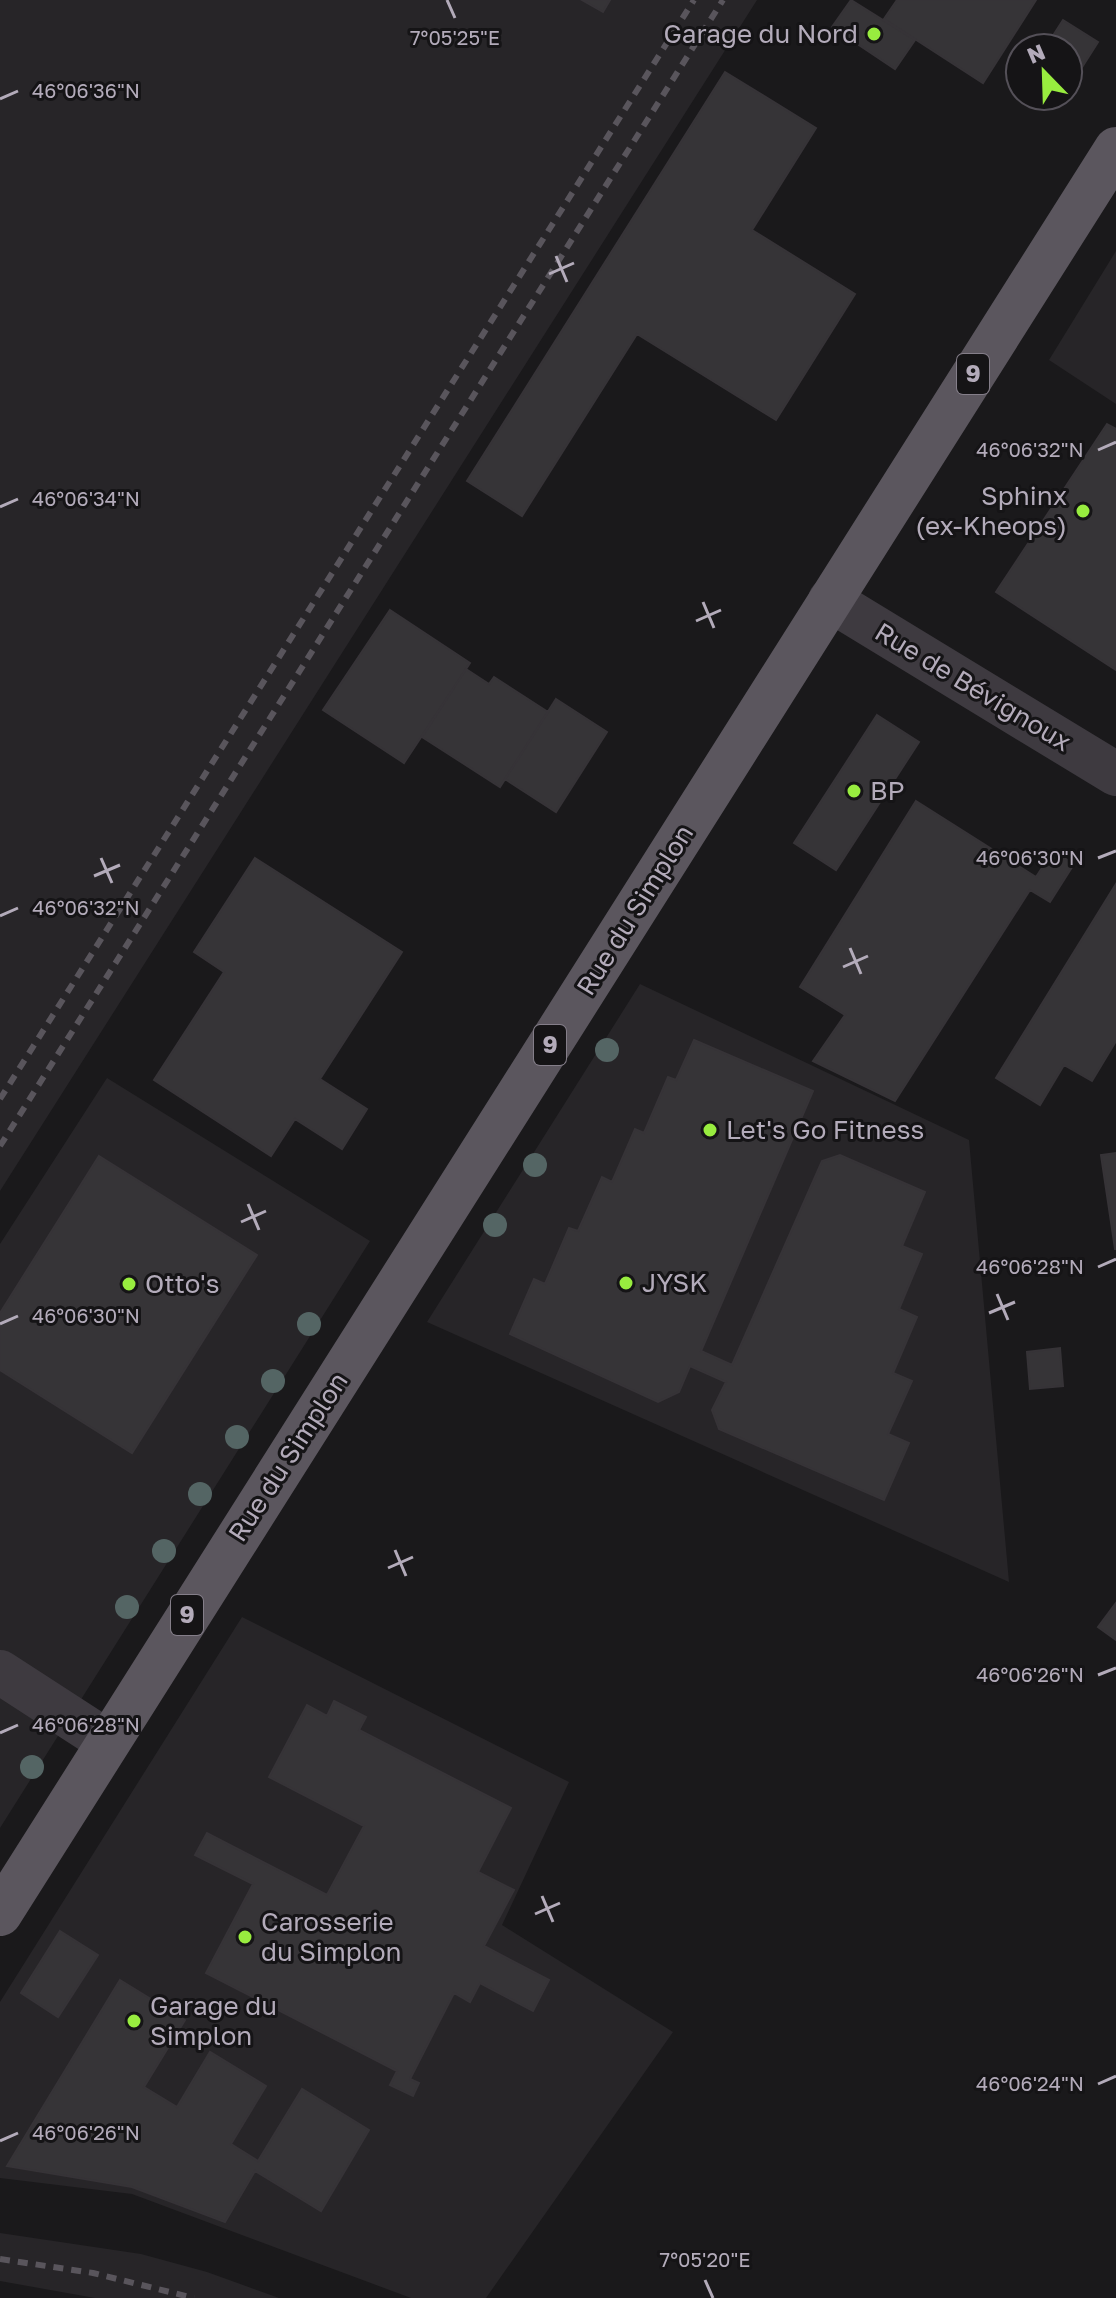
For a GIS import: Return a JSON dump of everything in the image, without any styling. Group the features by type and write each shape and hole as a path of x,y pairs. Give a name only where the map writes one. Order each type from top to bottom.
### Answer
{"main road":[{"name":"Rue du Simplon","path":"0,1914 1116,149"}],"street":[{"name":"Rue de Bévignoux","path":"830,600 1116,774"},
{"path":"0,1672 108,1742"}],"shaded area":[{"path":"0,0 757,0 0,1191"},
{"path":"1116,251 1116,404 1049,360"},
{"path":"640,984 969,1140 1009,1582 427,1322"},
{"path":"107,1078 370,1241 0,1828 0,1244"},
{"path":"242,1617 569,1782 502,1925 673,2032 486,2298 411,2298 132,2194 0,2178 0,2002"},
{"path":"0,2233 141,2254 207,2272 279,2298 95,2298 0,2281"}],"building":[{"path":"582,0 610,0 603,12"},
{"name":"Garage du Nord","path":"851,0 915,40 895,69 832,27"},
{"path":"897,0 1036,0 1016,32 1004,32 1004,50 983,83 884,19"},
{"path":"1063,20 1082,32 1055,32"},
{"path":"1084,33 1098,42 1084,64"},
{"path":"725,72 816,128 752,230 855,294 776,420 637,334 522,516 467,481"},
{"name":"Sphinx (ex-Kheops)","path":"1107,424 1116,429 1116,670 996,592"},
{"path":"390,610 470,663 404,763 323,710"},
{"path":"466,669 489,684 494,677 548,712 500,787 422,737"},
{"path":"556,699 607,732 556,812 505,779"},
{"path":"877,715 919,742 836,870 794,843"},
{"path":"916,801 1036,877 1053,851 1074,864 1050,902 1030,890 895,1101 813,1061 845,1015 800,987"},
{"path":"255,858 402,952 320,1079 367,1109 342,1149 295,1119 271,1156 154,1080 224,972 194,952"},
{"path":"1116,884 1116,1041 1092,1081 1064,1065 1040,1105 996,1078"},
{"path":"694,1040 813,1091 701,1351 732,1365 822,1161 840,1155 925,1192 902,1246 922,1254 899,1309 917,1317 893,1373 912,1381 888,1434 909,1443 884,1500 719,1429 712,1410 726,1382 690,1366 679,1392 658,1402 510,1334 534,1279 545,1284 569,1228 578,1231 602,1177 612,1182 635,1129 644,1133 668,1077 676,1080"},
{"path":"1116,1153 1116,1249 1115,1249 1101,1155"},
{"name":"Otto's","path":"99,1156 257,1255 132,1453 0,1370 0,1313"},
{"path":"1060,1348 1063,1386 1030,1389 1027,1352"},
{"path":"1116,1603 1116,1640 1098,1627"},
{"path":"334,1701 366,1717 359,1730 511,1808 478,1872 514,1890 484,1946 549,1980 533,2011 480,1983 470,2002 454,1993 410,2079 419,2083 413,2096 390,2085 397,2071 206,1973 253,1884 195,1855 207,1833 327,1895 364,1826 269,1777 307,1705 327,1716"},
{"path":"60,1931 98,1955 58,2017 21,1993"},
{"path":"120,1980 185,2020 144,2087 177,2107 210,2052 266,2086 231,2144 258,2161 302,2089 369,2130 321,2211 255,2171 225,2222 132,2187 7,2166"}],"railway":[{"path":"0,1099 694,0"},
{"path":"0,1146 723,0"},
{"path":"0,2259 93,2273 194,2298"}],"place":[{"name":"Garage du Nord","path":"874,34"},
{"name":"Sphinx (ex-Kheops)","path":"1083,511"},
{"name":"BP","path":"854,791"},
{"name":"Let's Go Fitness","path":"710,1130"},
{"name":"JYSK","path":"626,1283"},
{"name":"Otto's","path":"129,1284"},
{"name":"Carosserie du Simplon","path":"245,1937"},
{"name":"Garage du Simplon","path":"134,2021"}]}
